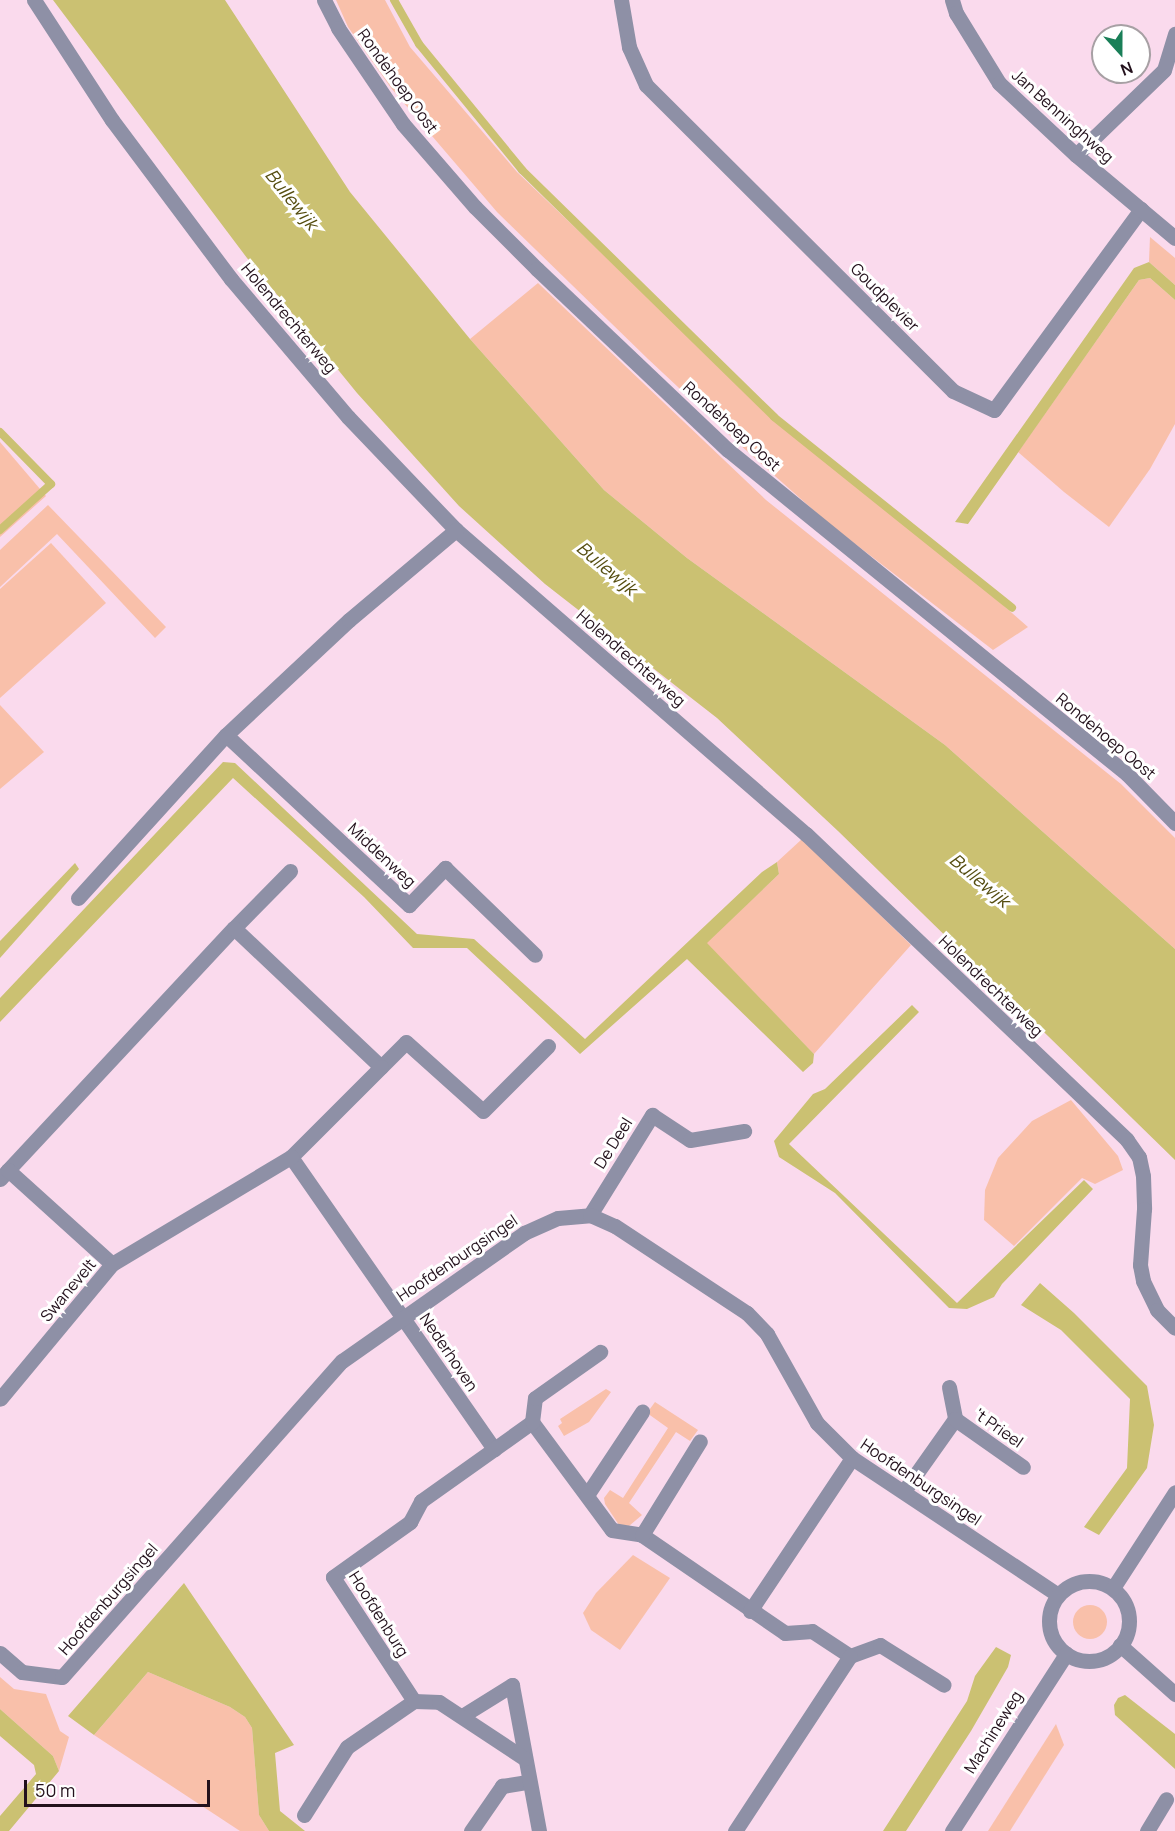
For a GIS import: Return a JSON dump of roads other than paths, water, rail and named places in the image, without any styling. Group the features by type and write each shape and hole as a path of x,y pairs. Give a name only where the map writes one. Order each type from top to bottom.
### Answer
{"street":[{"name":"Holendrechterweg","path":"34,0 112,120 231,279 348,417 456,530 806,834 1127,1140 1139,1157 1143,1176 1144,1209 1140,1265 1143,1281 1157,1310 1175,1328"},
{"name":"Rondehoep Oost","path":"324,0 338,28 403,124 475,207 537,269 728,450 1127,774 1175,823"},
{"name":"Goudplevier","path":"621,0 629,47 646,85 953,391 994,410 1141,209"},
{"name":"Jan Benninghweg","path":"952,0 956,13 999,83 1076,155 1175,238"},
{"path":"1076,155 1164,70 1175,34"},
{"path":"78,898 226,735 349,620 456,530"},
{"name":"Middenweg","path":"226,735 409,905 445,868 535,955"},
{"path":"4,1175 290,870"},
{"path":"234,928 381,1067"},
{"path":"112,1264 291,1157 406,1042 483,1111 548,1046"},
{"name":"De Deel","path":"590,1215 652,1115 690,1140 744,1131"},
{"name":"Nederhoven","path":"291,1157 494,1449"},
{"name":"Swanevelt","path":"0,1399 112,1264 4,1175"},
{"name":"Hoofdenburgsingel","path":"0,1653 22,1672 62,1677 342,1361 524,1233 558,1218 590,1215 615,1226 747,1313 767,1334 817,1423 852,1458 1058,1595"},
{"path":"600,1352 535,1398 532,1422 612,1530 642,1535 785,1633 812,1631 850,1656"},
{"name":"'t Prieel","path":"949,1387 955,1419 1023,1467"},
{"path":"587,1495 642,1412"},
{"name":"'t Prieel","path":"904,1491 955,1419"},
{"name":"Hoofdenburg","path":"414,1701 333,1577 410,1522 421,1501 532,1422"},
{"path":"642,1535 700,1441"},
{"path":"750,1611 852,1458"},
{"path":"1113,1588 1175,1492"},
{"path":"1085,1581 1098,1581 1113,1588 1127,1607 1129,1620 1128,1633 1120,1645 1112,1654 1087,1661 1066,1653 1054,1641 1050,1630 1049,1617 1058,1595 1072,1584 1085,1581"},
{"path":"735,1831 850,1656 880,1645 944,1685"},
{"path":"1120,1645 1175,1694"},
{"name":"Machineweg","path":"952,1831 1066,1653"},
{"path":"462,1716 512,1685 528,1782 539,1831"},
{"path":"304,1815 347,1747 414,1701 439,1702 524,1758"},
{"path":"471,1831 502,1786 528,1782"},
{"path":"1147,1831 1166,1799"}],"water":[{"name":"Bullewijk","path":"53,0 225,0 350,192 470,339 604,490 687,558 945,745 1175,949 1175,1160 838,831 717,718 545,584 459,506 357,393 247,258"},
{"path":"1149,262 1175,285 1175,300 1150,278 1139,280 968,524 955,522 1134,268"},
{"path":"223,762 235,763 417,934 474,939 585,1039 762,872 777,862 779,874 707,943 814,1054 813,1063 803,1072 687,959 580,1054 467,948 413,948 364,897 233,778 0,1022 0,998"},
{"path":"75,863 79,869 0,958 0,941"},
{"path":"912,1005 919,1012 789,1144 957,1303 1084,1180 1093,1189 1002,1284 994,1297 967,1309 949,1308 835,1193 779,1157 774,1141 813,1094 825,1089"},
{"path":"1040,1283 1074,1313 1147,1386 1154,1425 1147,1468 1099,1535 1084,1527 1127,1468 1130,1399 1061,1330 1021,1305"},
{"path":"184,1583 294,1745 275,1753 280,1811 305,1831 269,1831 259,1815 252,1728 245,1717 230,1707 148,1672 94,1735 68,1716"},
{"path":"996,1647 1011,1655 1008,1667 971,1731 906,1831 883,1831 967,1701 975,1676"},
{"path":"1125,1695 1175,1734 1175,1769 1115,1715 1114,1705 1118,1698"},
{"path":"0,1709 53,1756 59,1771 9,1831 0,1831 0,1816 36,1774 34,1765 0,1736"}],"waterway":[{"path":"394,0 419,44 522,170 774,417 1012,608"},
{"path":"0,432 51,484 0,530"}]}
